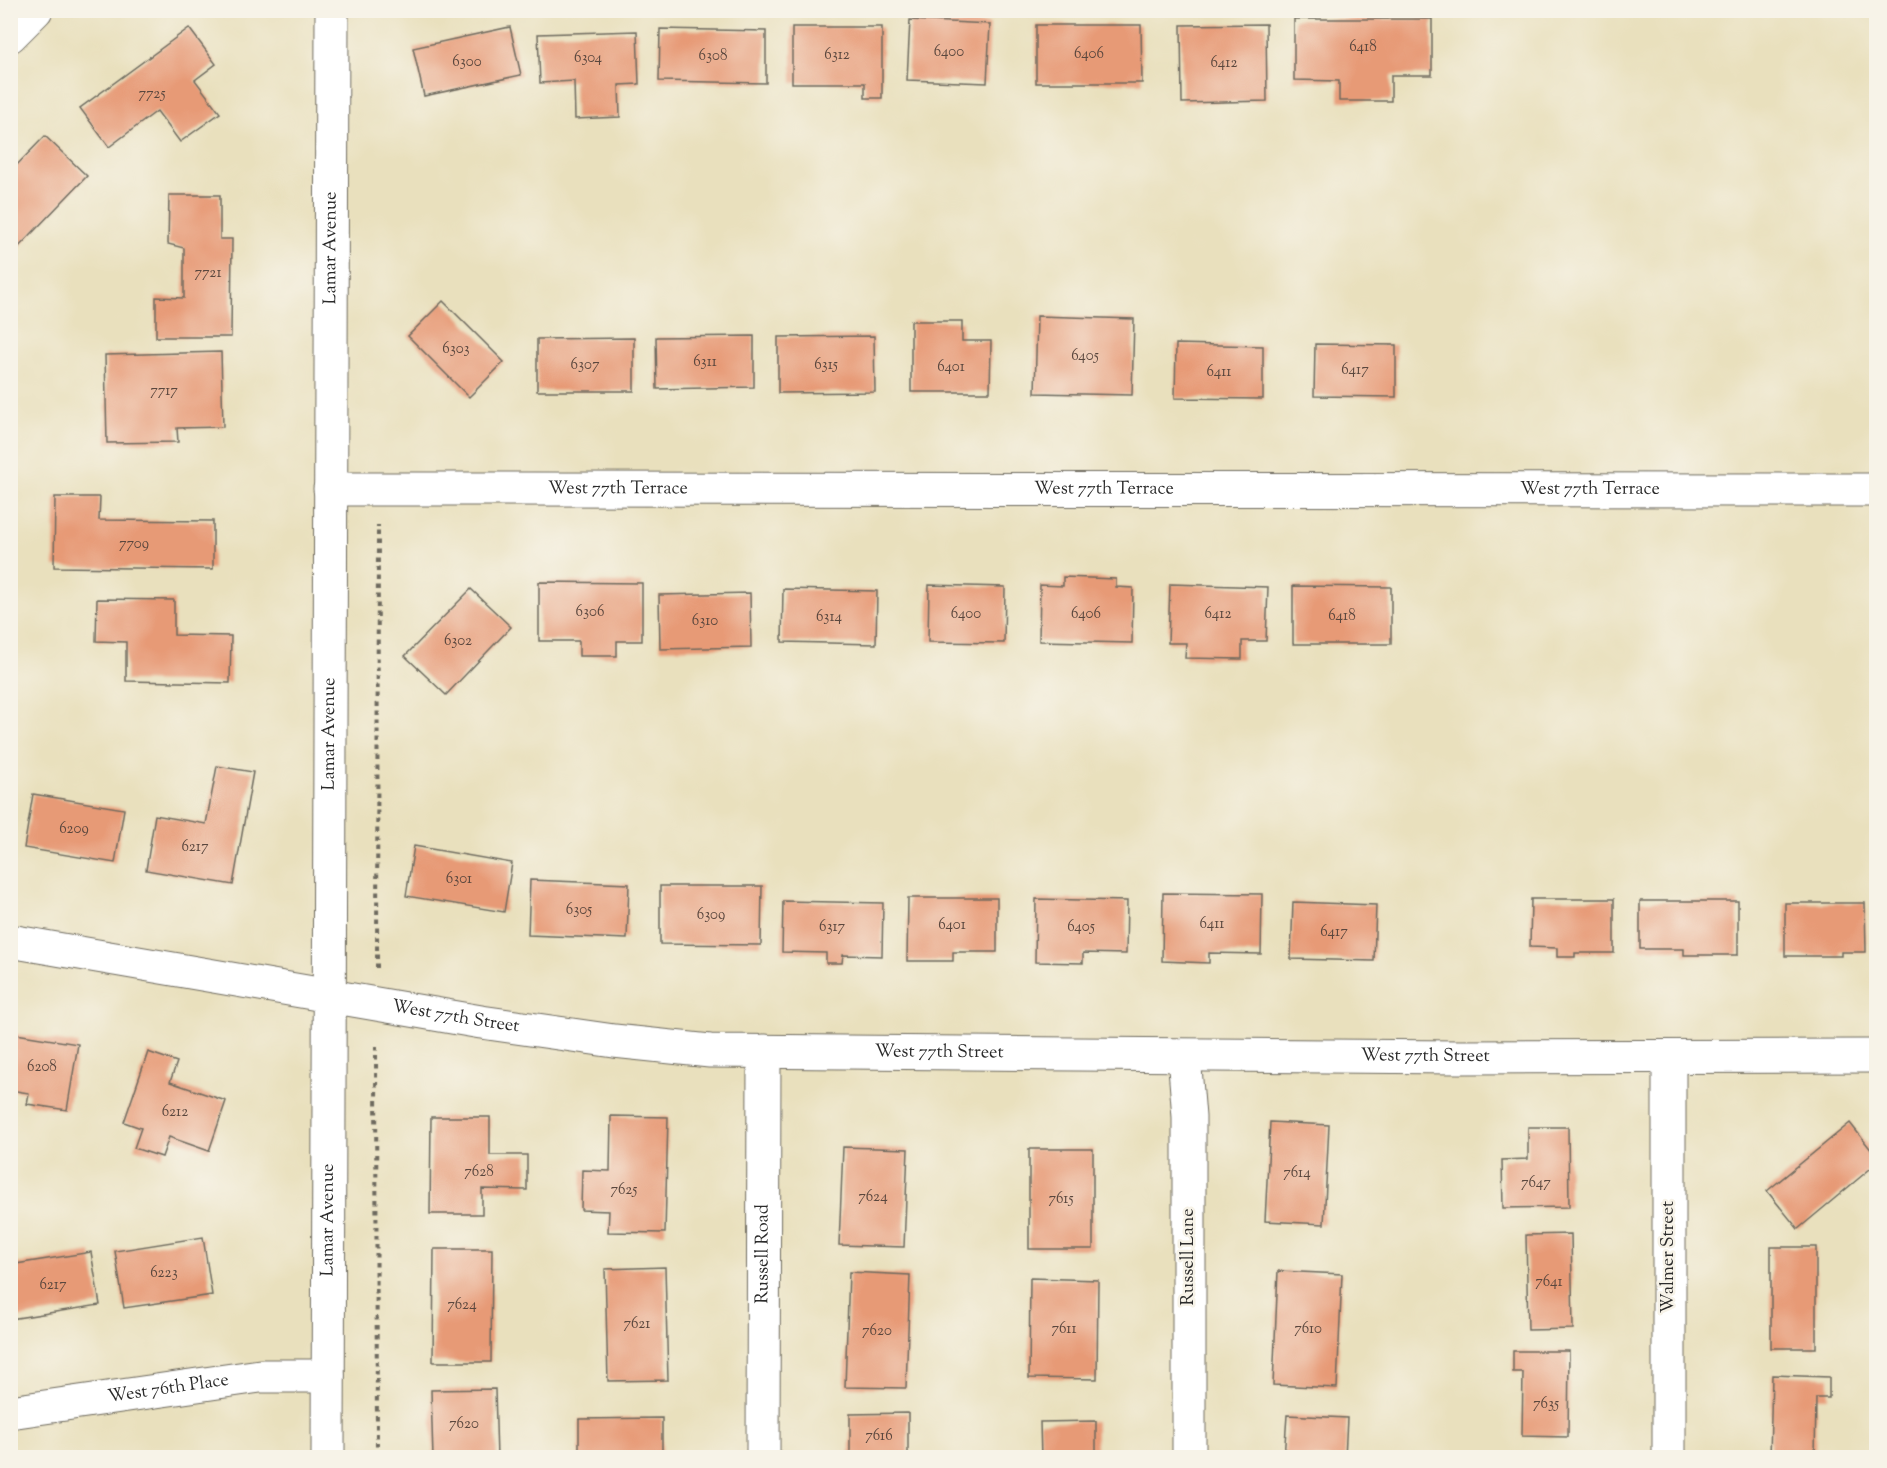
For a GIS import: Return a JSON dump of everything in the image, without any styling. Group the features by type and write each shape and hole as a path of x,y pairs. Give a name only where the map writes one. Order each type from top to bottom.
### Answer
{"street":[{"path":"10,36 36,10"},
{"name":"Lamar Avenue","path":"328,1458 332,10"},
{"name":"West 77th Terrace","path":"330,489 1876,490"},
{"name":"West 77th Street","path":"10,941 481,1022 614,1041 710,1051 1184,1056 1876,1056"},
{"name":"Russell Road","path":"763,1458 764,1051"},
{"name":"Russell Lane","path":"1184,1056 1189,1117 1190,1458"},
{"name":"Walmer Street","path":"1669,1057 1669,1458"},
{"name":"West 76th Place","path":"10,1412 260,1376 328,1376"}],"path":[{"path":"377,978 378,525"},
{"path":"376,1046 377,1458"}],"building":[{"path":"1294,19 1432,19 1432,75 1391,75 1391,101 1339,101 1339,81 1294,80"},
{"path":"910,20 990,24 987,83 907,80"},
{"path":"1266,24 1267,101 1182,103 1181,25"},
{"path":"1036,25 1141,25 1142,83 1036,83"},
{"path":"510,27 521,75 424,96 413,48"},
{"path":"792,27 882,27 882,98 865,98 865,83 792,83"},
{"path":"189,28 216,64 195,80 220,113 180,142 157,111 109,147 80,108"},
{"path":"660,29 766,31 766,83 659,81"},
{"path":"637,31 639,84 619,85 620,117 575,119 574,81 540,83 538,34"},
{"path":"45,136 87,176 10,256 10,172"},
{"path":"169,195 220,195 220,239 232,239 231,337 156,337 156,297 184,298 184,248 168,244"},
{"path":"443,301 504,362 469,397 408,336"},
{"path":"1037,316 1134,319 1132,395 1035,393"},
{"path":"911,321 962,321 962,341 991,341 990,392 911,392"},
{"path":"754,336 754,387 657,389 656,337"},
{"path":"874,336 875,392 778,393 778,337"},
{"path":"634,338 634,391 537,391 537,339"},
{"path":"1176,344 1263,346 1263,399 1175,398"},
{"path":"1315,344 1396,345 1396,397 1314,396"},
{"path":"221,352 223,427 177,428 178,442 107,443 105,355"},
{"path":"55,497 100,497 99,520 213,521 213,569 54,567"},
{"path":"1063,577 1116,579 1116,587 1133,588 1132,643 1039,641 1040,585 1063,586"},
{"path":"539,582 642,583 642,641 617,641 617,656 579,656 579,641 539,641"},
{"path":"1170,584 1268,587 1266,641 1242,641 1242,659 1185,658 1186,643 1168,643"},
{"path":"929,585 1005,587 1004,643 928,642"},
{"path":"1293,586 1391,587 1391,644 1293,644"},
{"path":"471,589 511,627 446,695 405,656"},
{"path":"783,589 877,591 876,644 782,642"},
{"path":"750,593 751,647 660,649 659,595"},
{"path":"97,599 174,600 174,635 231,636 230,683 126,681 126,642 96,641"},
{"path":"217,766 253,772 233,885 146,870 155,815 206,824"},
{"path":"33,794 124,809 115,863 24,848"},
{"path":"414,846 512,863 504,912 406,896"},
{"path":"530,880 629,884 627,939 528,935"},
{"path":"660,886 762,886 761,945 660,944"},
{"path":"1163,893 1262,894 1261,954 1209,953 1209,963 1162,961"},
{"path":"908,898 997,898 997,952 953,952 953,961 907,961"},
{"path":"1036,899 1127,901 1126,954 1083,953 1083,963 1035,962"},
{"path":"1531,899 1614,899 1614,953 1575,953 1575,957 1557,957 1557,948 1530,947"},
{"path":"783,901 883,903 882,956 843,955 842,963 826,963 826,953 782,952"},
{"path":"1640,901 1738,901 1738,955 1684,955 1684,949 1640,949"},
{"path":"1293,902 1376,905 1374,961 1291,959"},
{"path":"1785,903 1865,903 1866,952 1841,952 1841,956 1785,956"},
{"path":"10,1033 78,1044 67,1110 27,1104 29,1093 10,1090"},
{"path":"148,1052 177,1062 170,1082 226,1101 209,1151 169,1137 162,1157 134,1148 141,1128 124,1122"},
{"path":"611,1116 668,1117 665,1233 608,1232 609,1211 581,1210 582,1170 610,1171"},
{"path":"431,1117 490,1117 490,1155 527,1155 527,1190 482,1189 482,1214 430,1214"},
{"path":"1270,1122 1329,1125 1324,1224 1265,1221"},
{"path":"1850,1123 1876,1156 1876,1164 1798,1229 1767,1191"},
{"path":"1528,1127 1568,1127 1569,1207 1503,1208 1502,1160 1528,1159"},
{"path":"843,1147 908,1149 904,1247 839,1245"},
{"path":"1029,1149 1093,1149 1093,1249 1029,1249"},
{"path":"1571,1234 1573,1329 1528,1330 1526,1235"},
{"path":"203,1237 212,1295 124,1308 115,1251"},
{"path":"1771,1247 1816,1247 1816,1348 1771,1348"},
{"path":"434,1249 492,1249 491,1362 433,1362"},
{"path":"91,1252 100,1305 10,1319 10,1265"},
{"path":"665,1267 668,1380 608,1381 605,1269"},
{"path":"1278,1271 1342,1274 1337,1388 1273,1385"},
{"path":"849,1272 910,1275 906,1388 845,1387"},
{"path":"1030,1278 1098,1280 1097,1379 1029,1378"},
{"path":"1513,1351 1569,1351 1568,1437 1522,1436 1523,1372 1513,1372"},
{"path":"1772,1375 1829,1377 1829,1398 1816,1398 1815,1458 1770,1458"},
{"path":"495,1389 497,1458 433,1458 431,1390"},
{"path":"908,1413 908,1458 850,1458 850,1414"},
{"path":"1287,1415 1347,1418 1345,1458 1284,1458"},
{"path":"662,1418 662,1458 579,1458 579,1419"},
{"path":"1096,1421 1096,1458 1041,1458 1040,1422"}]}
